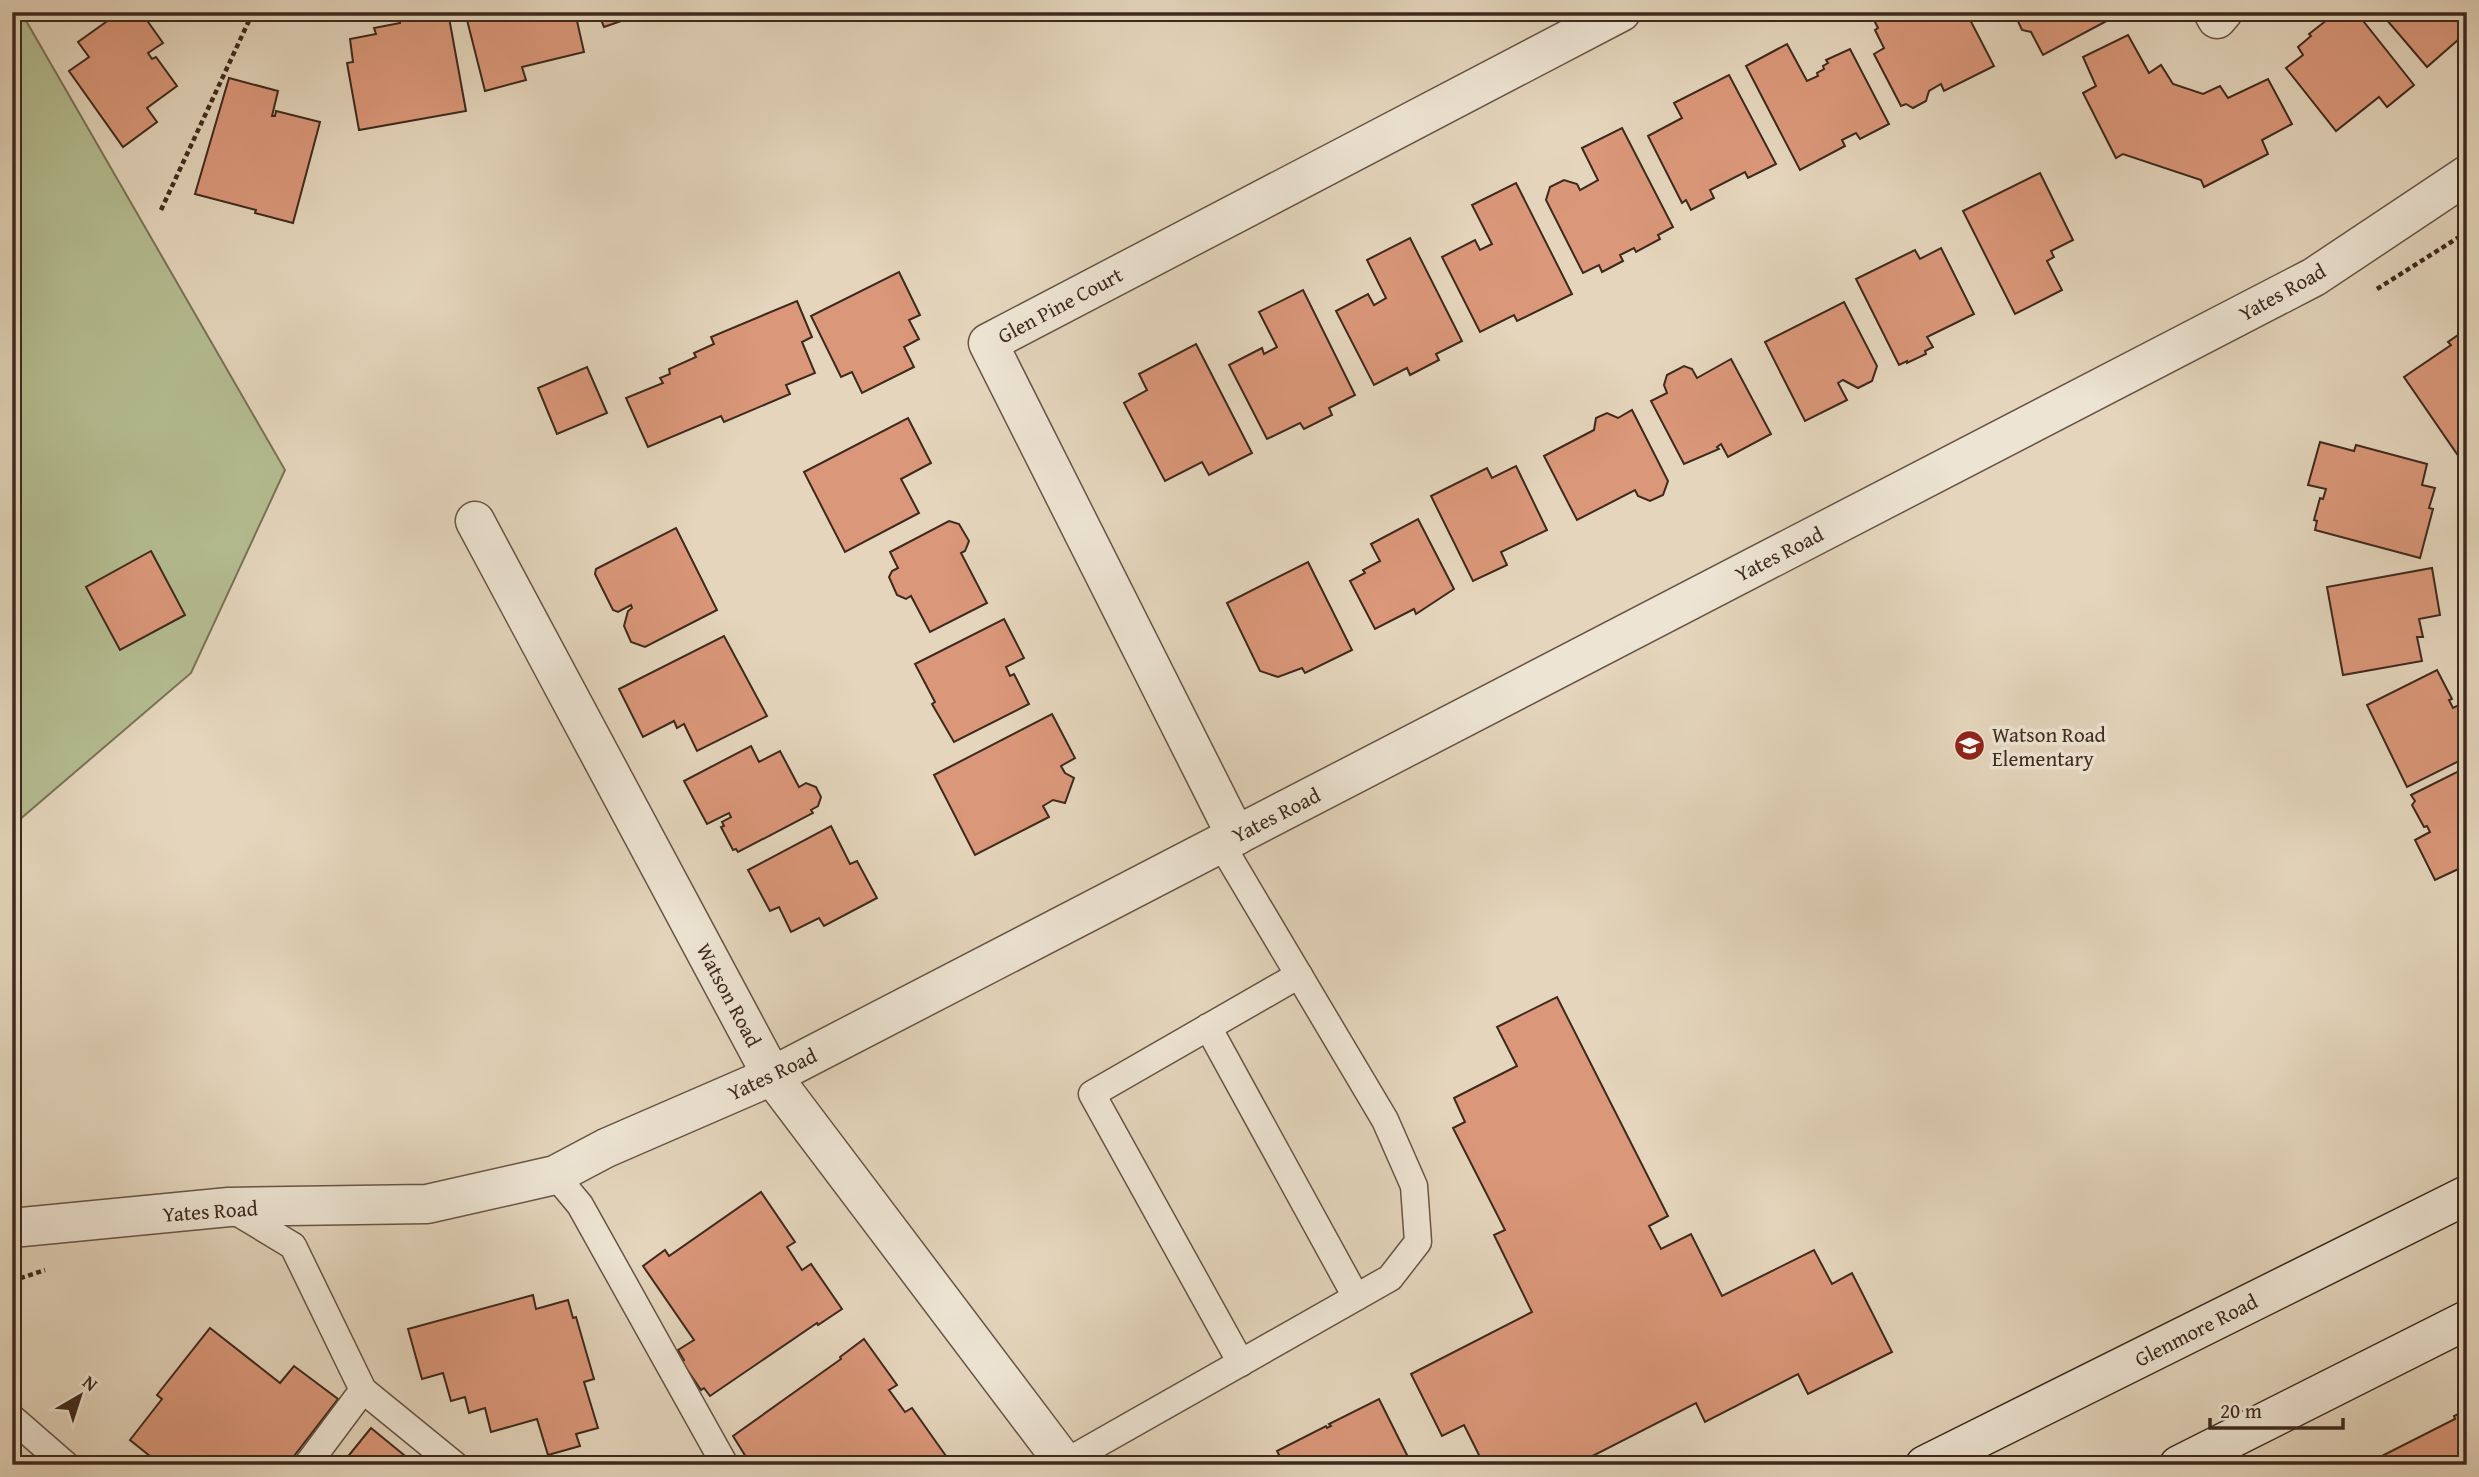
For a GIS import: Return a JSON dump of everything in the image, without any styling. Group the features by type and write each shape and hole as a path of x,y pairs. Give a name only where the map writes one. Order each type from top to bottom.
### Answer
{"street":[{"name":"Glen Pine Court","path":"1229,840 988,342 1621,12"},
{"path":"2213,12 2217,19 2223,12"},
{"name":"Yates Road","path":"12,1228 229,1207 427,1204 555,1175 606,1148 772,1076 2314,278 2467,174"},
{"name":"Watson Road","path":"475,521 772,1076 1065,1464"},
{"name":"Glenmore Road","path":"1925,1465 2467,1195"},
{"path":"2179,1465 2467,1320"}],"lane":[{"path":"1065,1464 1390,1278 1418,1242 1414,1186 1385,1120 1299,975 1229,840"},
{"path":"1241,1363 1092,1094 1299,975"},
{"path":"1208,1027 1356,1297"},
{"path":"555,1175 580,1205 725,1465"},
{"path":"229,1207 293,1246 363,1390 455,1465"},
{"path":"307,1465 363,1390"},
{"path":"12,1418 66,1465"}],"path":[{"path":"161,210 253,12"}],"green space":[{"path":"12,12 21,12 285,470 191,673 12,826"}],"building":[{"path":"120,12 141,12 163,43 148,53 152,59 156,57 177,86 147,108 157,122 123,147 69,71 89,57 78,42"},
{"path":"398,12 448,12 466,111 359,130 347,63 353,62 350,39 376,34 374,28 400,23"},
{"path":"465,12 575,12 584,52 522,67 526,80 485,91"},
{"path":"598,12 647,12 604,27"},
{"path":"1885,12 1966,12 1994,66 1944,91 1941,84 1929,91 1926,101 1913,108 1906,104 1901,106 1874,54 1884,48 1875,30 1878,28 1873,18"},
{"path":"2016,12 2114,12 2116,16 2043,55 2031,32 2022,30"},
{"path":"2337,12 2356,12 2414,85 2387,107 2379,97 2336,131 2286,68 2303,55 2298,47 2311,36 2309,34"},
{"path":"2380,12 2467,12 2467,32 2427,67"},
{"path":"2128,35 2149,73 2161,65 2173,84 2203,94 2220,86 2228,98 2268,79 2292,124 2262,140 2268,154 2204,187 2201,180 2123,154 2116,158 2083,93 2096,86 2083,57"},
{"path":"1787,44 1807,81 1818,76 1817,73 1828,63 1826,60 1850,49 1889,124 1860,139 1856,133 1842,140 1845,146 1800,170 1746,66"},
{"path":"1729,75 1776,164 1748,178 1745,172 1710,190 1714,198 1691,210 1686,200 1682,203 1648,136 1682,118 1674,103"},
{"path":"229,78 278,91 272,116 275,116 276,111 320,122 293,223 195,194"},
{"path":"1622,128 1673,227 1658,235 1660,239 1636,252 1634,248 1620,255 1623,261 1602,272 1599,265 1583,273 1546,200 1550,187 1564,180 1577,184 1580,190 1598,180 1582,148"},
{"path":"2040,173 2073,240 2051,251 2054,257 2047,261 2062,290 2015,314 1963,211"},
{"path":"1516,183 1572,294 1517,321 1514,315 1480,332 1442,257 1475,240 1480,250 1492,244 1472,205"},
{"path":"1410,238 1462,341 1436,354 1439,360 1410,375 1407,368 1374,385 1336,311 1368,294 1374,305 1386,298 1367,260"},
{"path":"1941,248 1974,314 1927,337 1933,347 1925,351 1926,354 1899,365 1856,279 1915,250 1920,259"},
{"path":"899,272 920,315 909,320 919,339 904,347 914,367 862,393 852,372 841,377 811,316"},
{"path":"1303,290 1355,395 1329,408 1332,415 1304,429 1300,423 1267,439 1229,365 1262,348 1264,354 1277,347 1259,312"},
{"path":"797,301 812,337 802,342 815,373 786,385 790,394 724,422 721,416 648,447 626,398 663,383 660,378 670,374 669,369 696,357 694,353 714,344 711,337"},
{"path":"1844,302 1877,366 1872,381 1858,388 1843,380 1838,383 1847,400 1805,421 1765,342"},
{"path":"2467,329 2467,447 2457,454 2404,377 2451,345 2448,342"},
{"path":"1196,344 1252,453 1209,475 1202,462 1165,481 1124,403 1147,390 1139,374"},
{"path":"1731,359 1771,434 1728,457 1721,444 1717,447 1719,449 1684,464 1651,401 1667,393 1664,385 1667,375 1684,366 1692,369 1697,378"},
{"path":"587,367 607,413 557,434 538,388"},
{"path":"1632,410 1668,481 1663,495 1650,501 1638,496 1635,490 1577,520 1544,456 1594,430 1596,418 1607,413 1618,418"},
{"path":"908,418 931,463 901,479 919,513 845,552 804,472"},
{"path":"2320,442 2354,451 2356,445 2427,464 2422,485 2435,488 2429,508 2433,509 2420,558 2315,530 2317,521 2314,520 2320,498 2323,499 2326,489 2308,485"},
{"path":"1516,466 1547,530 1501,552 1507,565 1473,581 1431,496 1487,468 1492,478"},
{"path":"1418,519 1454,589 1416,614 1414,609 1375,629 1350,581 1380,561 1371,544"},
{"path":"949,521 959,524 969,541 965,551 961,553 987,603 930,632 911,596 906,599 897,595 889,577 892,571 898,568 890,552"},
{"path":"676,528 717,610 645,647 631,642 624,626 631,605 618,612 613,610 595,574 596,569"},
{"path":"151,551 185,615 120,650 86,587"},
{"path":"1308,562 1352,650 1305,673 1302,668 1278,677 1260,671 1227,603"},
{"path":"2432,568 2440,615 2419,619 2423,637 2417,637 2422,661 2343,675 2327,587"},
{"path":"1004,619 1024,658 1006,667 1010,676 1014,674 1029,704 954,742 932,704 935,702 915,664"},
{"path":"724,636 767,716 697,751 684,724 677,728 674,721 643,737 619,689"},
{"path":"2437,670 2452,699 2449,700 2453,708 2467,701 2467,757 2407,787 2367,705"},
{"path":"1052,714 1075,758 1061,766 1065,773 1074,778 1065,803 1053,800 1043,806 1049,817 975,855 934,775"},
{"path":"751,746 759,762 780,751 799,787 806,783 816,787 821,797 818,806 811,810 813,813 738,852 733,850 721,827 724,826 722,822 731,817 729,813 707,824 684,781"},
{"path":"2467,767 2467,865 2435,880 2415,840 2430,832 2427,826 2424,827 2412,805 2415,801 2411,795"},
{"path":"831,826 850,864 857,861 877,898 824,926 819,918 791,932 779,907 770,911 748,870"},
{"path":"1557,997 1668,1216 1649,1226 1661,1249 1691,1234 1722,1296 1814,1250 1832,1284 1852,1273 1892,1352 1808,1394 1798,1374 1705,1422 1696,1403 1575,1465 1484,1465 1464,1425 1442,1436 1411,1374 1532,1312 1494,1235 1505,1230 1453,1128 1465,1122 1454,1098 1517,1066 1497,1027"},
{"path":"761,1192 795,1242 787,1247 802,1270 811,1264 842,1309 710,1396 704,1388 701,1390 682,1362 684,1360 678,1350 694,1340 643,1266 665,1250 669,1256"},
{"path":"533,1295 536,1309 568,1300 573,1318 576,1317 594,1379 584,1382 598,1428 576,1434 580,1446 548,1455 537,1419 491,1432 485,1408 469,1413 465,1397 451,1401 443,1373 422,1379 408,1329"},
{"path":"210,1328 280,1383 294,1366 338,1399 287,1465 161,1465 130,1440 162,1399 157,1395"},
{"path":"864,1339 897,1385 889,1390 905,1412 912,1408 946,1456 934,1465 751,1465 733,1436 841,1359 840,1357"},
{"path":"1379,1399 1412,1465 1284,1465 1277,1451 1326,1426 1331,1426 1329,1424"},
{"path":"2467,1410 2467,1465 2369,1465 2368,1463 2455,1419 2454,1416"},
{"path":"371,1428 415,1464 341,1465"}],"place":[{"name":"Watson Road Elementary","path":"1969,746"}]}
